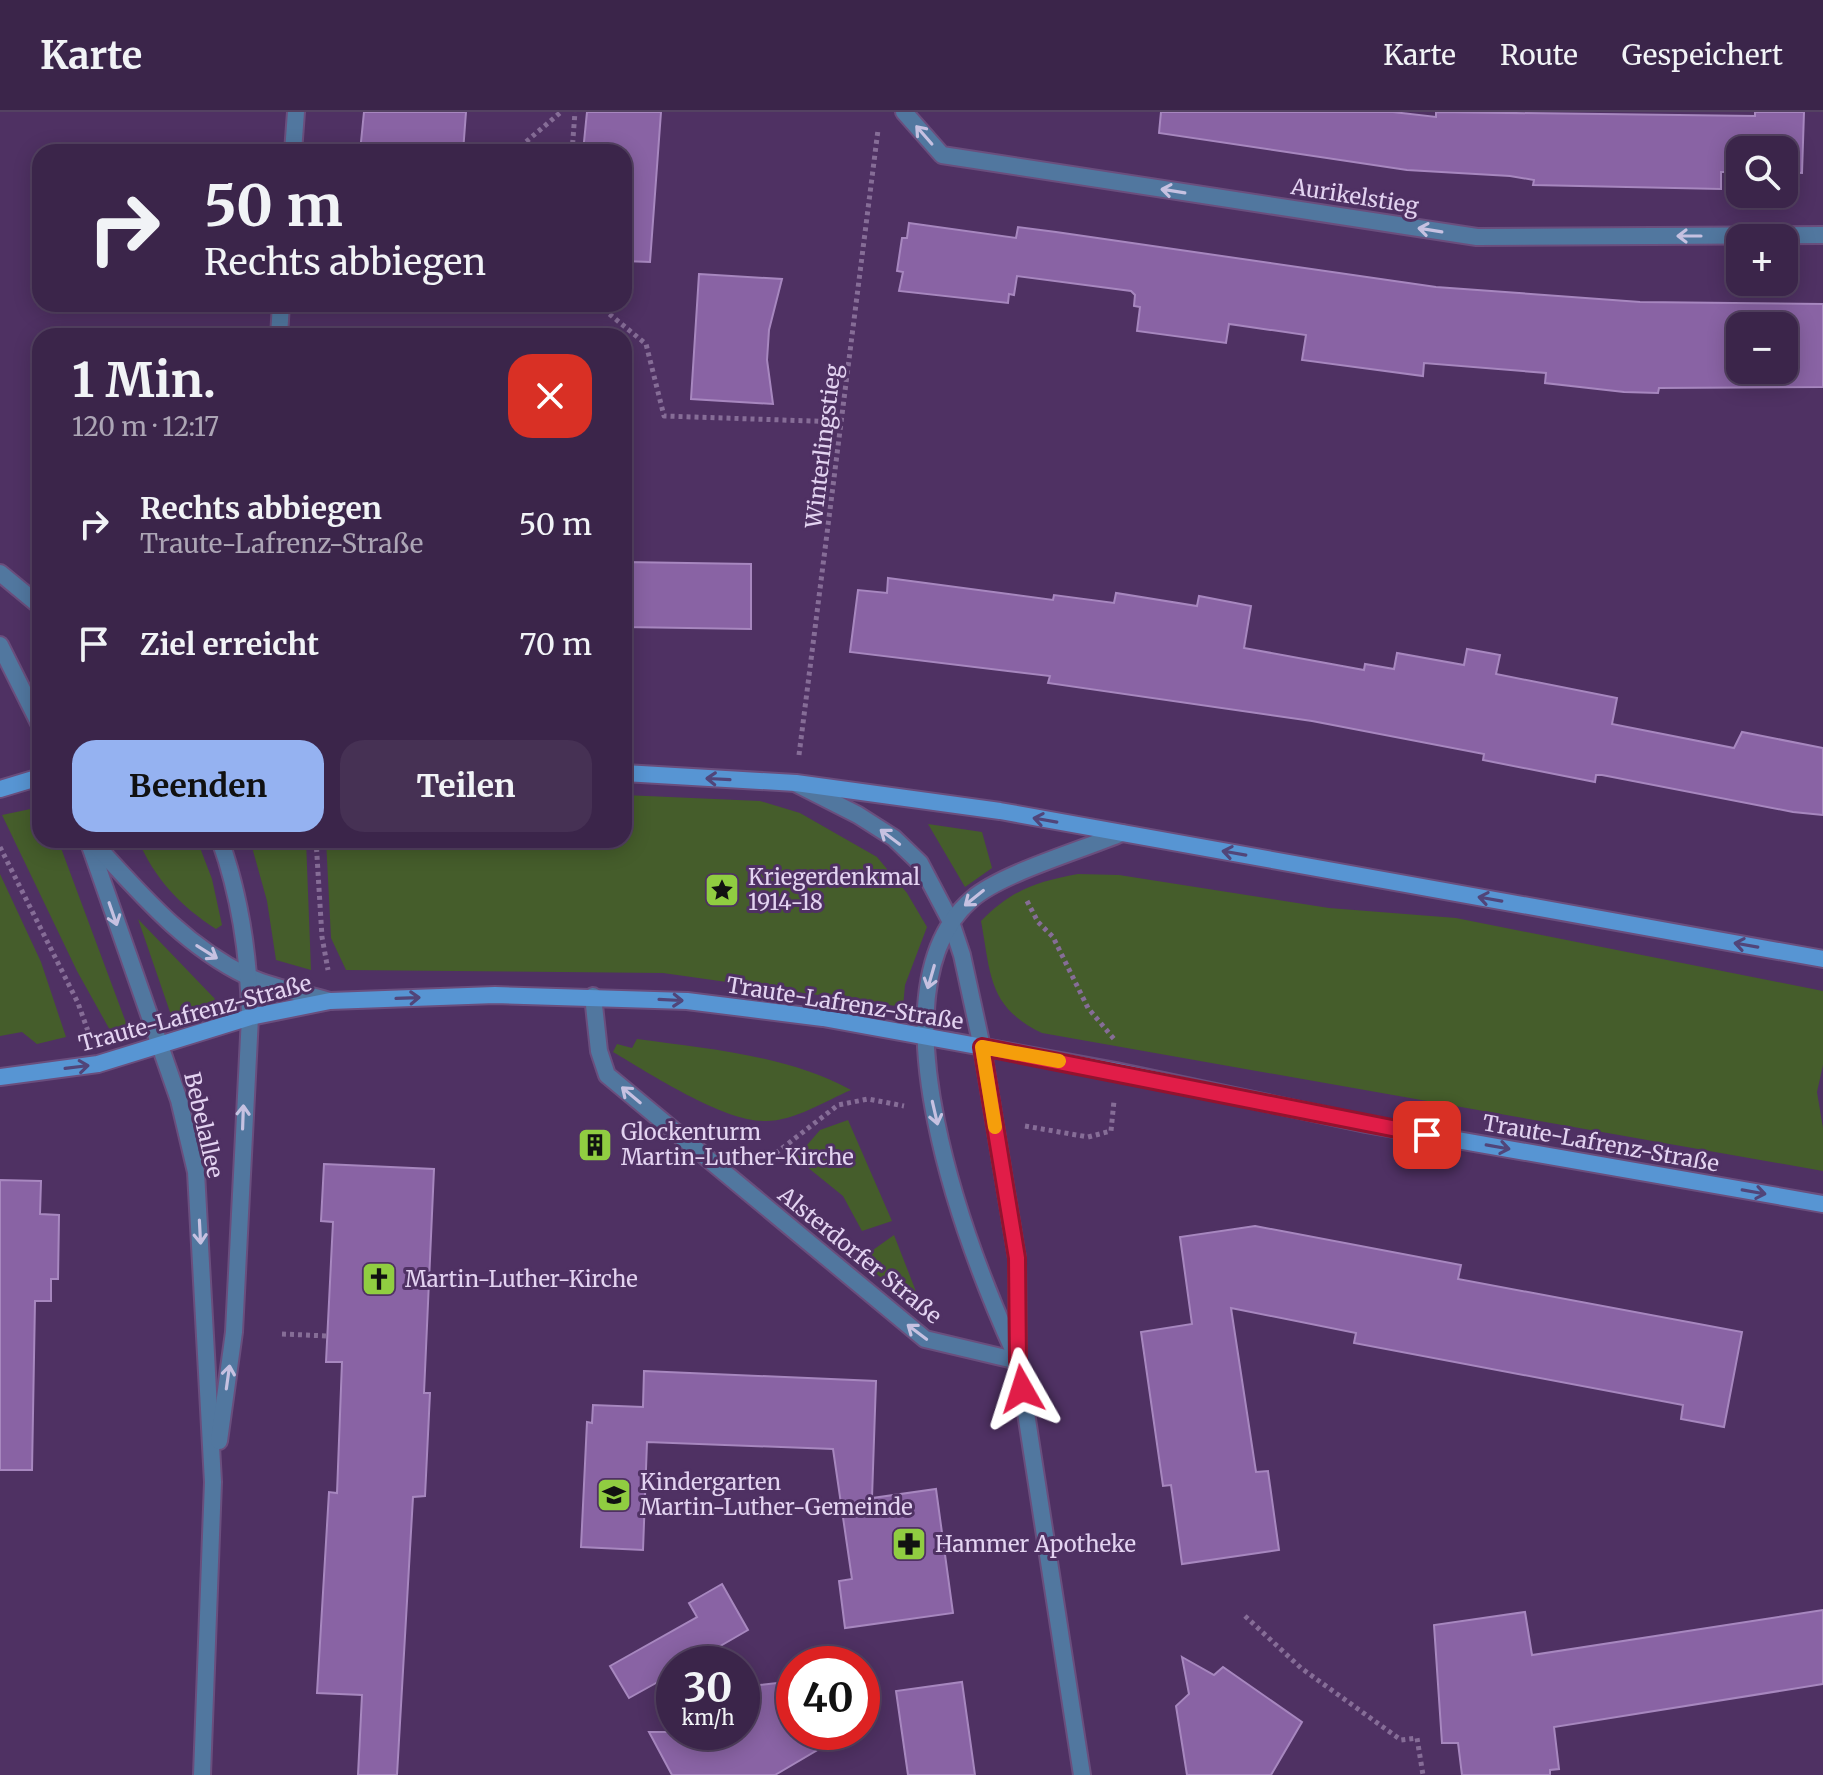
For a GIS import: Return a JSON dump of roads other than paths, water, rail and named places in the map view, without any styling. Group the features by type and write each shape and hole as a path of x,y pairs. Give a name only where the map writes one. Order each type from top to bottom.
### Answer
{"main road":[{"path":"632,773 796,783 1000,811 1823,959"},
{"path":"0,789 32,779"},
{"name":"Traute-Lafrenz-Straße","path":"0,1077 98,1064 250,1017 330,1001 495,995 593,996 702,1003 823,1018 1116,1071 1366,1124 1823,1204"}],"street":[{"path":"294,144 296,112"},
{"name":"Aurikelstieg","path":"904,112 942,155 1477,237 1823,235"},
{"path":"0,573 32,599"},
{"path":"0,645 32,709"},
{"path":"796,783 858,815 894,838 920,863 951,922 982,1047 1017,1258 1018,1361 1082,1775"},
{"path":"1018,1361 983,1283 933,1111 923,1036 926,992 951,922 987,888 1122,833"},
{"name":"Bebelallee","path":"93,848 179,1100 196,1172 213,1482 202,1775"},
{"path":"98,848 188,939 249,977 330,1001"},
{"path":"223,848 231,870 249,977 250,1017"},
{"name":"Alsterdorfer Straße","path":"593,996 599,1051 607,1075 925,1339 1018,1361"},
{"name":"Bebelallee","path":"213,1482 234,1332 250,1017"}],"place":[{"name":"Kriegerdenkmal 1914-18","path":"722,890"},
{"name":"Glockenturm Martin-Luther-Kirche","path":"595,1145"},
{"name":"Martin-Luther-Kirche","path":"379,1279"},
{"name":"Kindergarten Martin-Luther-Gemeinde","path":"614,1495"},
{"name":"Hammer Apotheke","path":"909,1544"}]}
